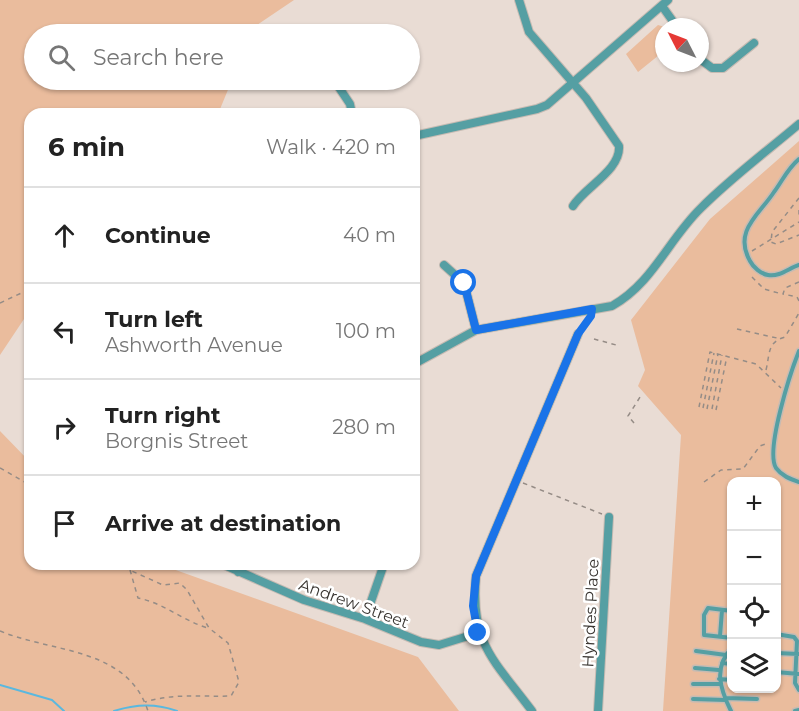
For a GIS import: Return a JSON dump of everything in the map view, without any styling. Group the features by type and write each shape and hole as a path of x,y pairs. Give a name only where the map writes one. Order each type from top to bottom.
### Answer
{"street":[{"path":"519,0 529,32 572,82 619,147 620,154 616,163 581,194 573,206"},
{"path":"420,135 547,105 665,3 672,18"},
{"path":"709,66 723,68 754,43"},
{"path":"341,90 351,108"},
{"path":"420,361 476,330 612,306 629,296 644,283 700,209 799,124"},
{"path":"444,265 464,283 476,330"},
{"path":"532,711 488,653 478,633 473,606 476,576 578,334"},
{"name":"Hyndes Place","path":"598,711 609,517"},
{"name":"Andrew Street","path":"234,570 304,600 365,619 421,642 438,645 478,633"},
{"path":"365,619 382,570"}],"lane":[{"path":"799,159 787,169 774,193 745,231 746,254 753,266 767,275 782,273 799,266"},
{"path":"799,351 784,390 772,453 775,466 786,478 799,482"},
{"path":"727,610 708,608 704,615 704,635 727,637"},
{"path":"720,636 722,610"},
{"path":"781,634 794,636 798,640 795,682 799,690"},
{"path":"696,651 726,655 719,670 719,679 731,711"},
{"path":"781,653 798,654"},
{"path":"722,663 727,664"},
{"path":"694,668 719,670"},
{"path":"781,672 797,674"},
{"path":"719,679 727,680"},
{"path":"693,684 721,684"},
{"path":"693,699 757,699"}],"path":[{"path":"799,198 772,232 771,242 776,244 799,235"},
{"path":"799,210 797,214 799,218"},
{"path":"746,254 799,222"},
{"path":"752,277 764,289 797,297 799,301"},
{"path":"783,294 785,288 799,282"},
{"path":"0,303 24,292"},
{"path":"578,334 591,316 592,309"},
{"path":"737,329 777,339 785,337 799,313"},
{"path":"594,339 620,346"},
{"path":"765,371 771,345 777,339"},
{"path":"699,407 710,352 746,360 765,371 777,387 784,390"},
{"path":"703,408 714,352"},
{"path":"707,409 718,353"},
{"path":"712,410 722,354"},
{"path":"716,410 727,355"},
{"path":"634,423 628,416 642,394"},
{"path":"704,482 721,470 743,469 760,446 775,441"},
{"path":"0,468 24,482"},
{"path":"516,480 609,517"},
{"path":"130,570 138,598 158,602 191,623 209,628"},
{"path":"130,570 163,585 180,583 187,590 209,628 228,643 239,682 231,696 204,697 195,694 161,697 145,702"},
{"path":"0,631 19,639 82,654 123,671 135,685 148,711"}],"shaded area":[{"path":"0,0 294,0 258,24 24,24 24,90 228,90 220,108 24,108 24,319 0,355"},
{"path":"655,28 655,58 638,72 626,54"},
{"path":"799,141 799,711 663,711 681,435 638,386 645,370 631,320 710,219"},
{"path":"0,431 24,456 24,570 176,570 418,657 459,711 0,711"}],"waterway":[{"path":"0,685 52,700 64,711"},
{"path":"114,711 146,705 177,711"}],"route":[{"path":"464,283 476,330 592,309 591,316 578,334 476,576 473,606 478,633"}]}
